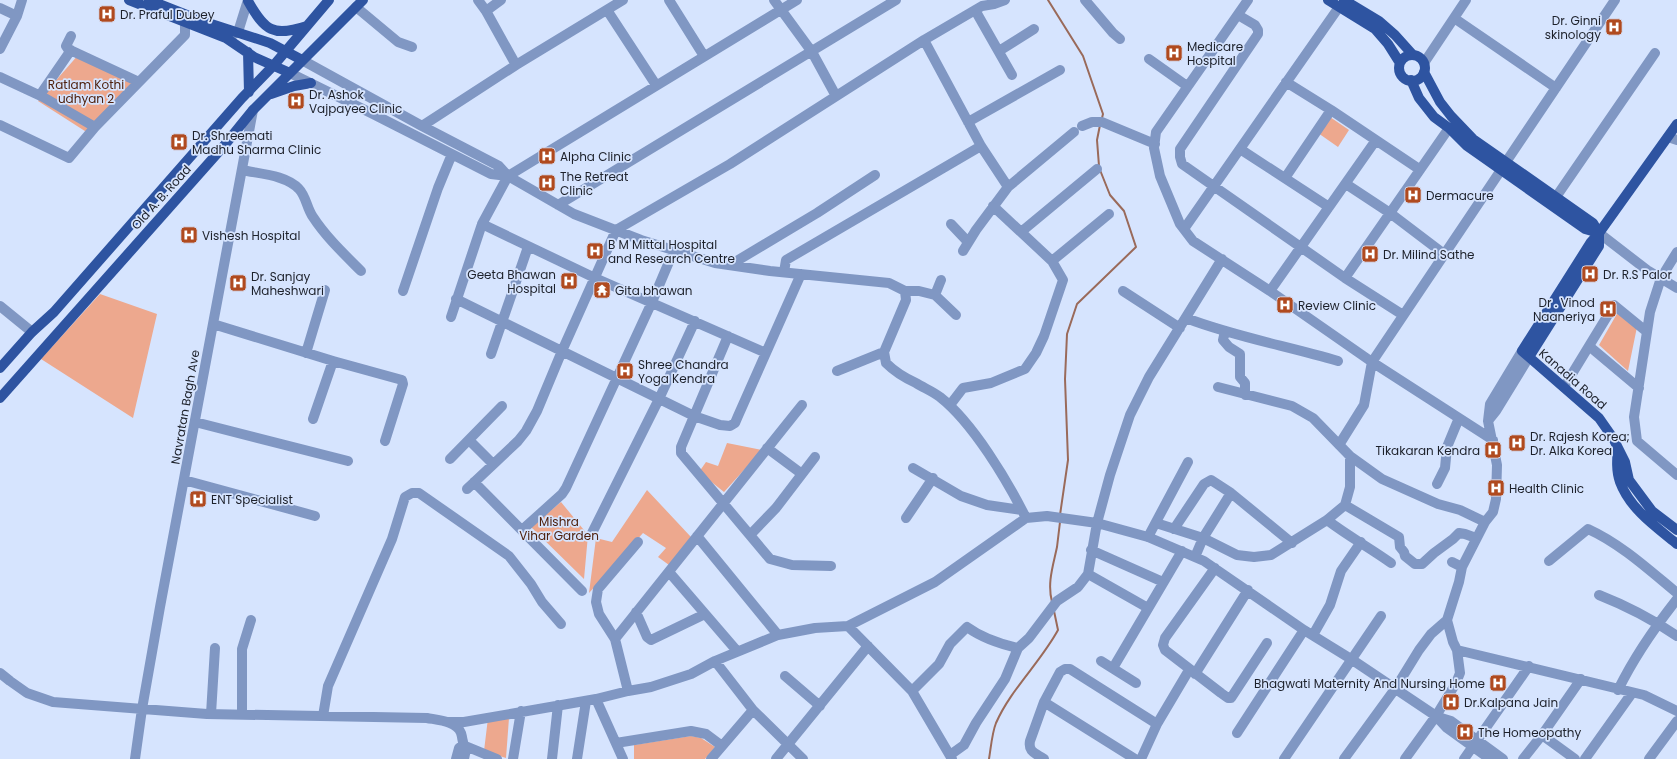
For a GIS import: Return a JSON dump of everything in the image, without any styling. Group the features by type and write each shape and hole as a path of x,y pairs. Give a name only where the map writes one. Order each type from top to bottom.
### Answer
{"main road":[{"path":"129,0 226,38 248,52 290,73"},
{"path":"149,0 197,19 270,43 302,60"},
{"path":"248,0 261,22 278,32 289,32 307,26"},
{"name":"Old A. B. Road","path":"0,368 32,332 54,312 248,92 274,65 329,0"},
{"path":"1328,0 1346,3 1379,22 1395,35 1413,55 1421,59 1440,102 1473,139 1504,166 1585,229 1599,233"},
{"path":"1346,3 1375,29 1388,44 1400,62 1400,72 1402,76 1411,80 1419,98 1434,117 1449,128 1467,146 1556,197 1593,223 1599,233"},
{"name":"Old A. B. Road","path":"0,398 223,146 253,110 359,4"},
{"path":"248,52 248,92"},
{"path":"1400,62 1403,58 1413,55"},
{"path":"1411,80 1420,77 1424,68"},
{"path":"267,96 294,86 311,83"},
{"path":"1526,354 1591,242 1673,138 1677,124"},
{"name":"Kanadia Road","path":"1526,354 1599,418 1625,462 1629,480 1652,511 1677,530"},
{"path":"1618,448 1617,466 1620,482 1630,501 1656,527 1677,544"}],"street":[{"path":"0,49 17,16 22,0"},
{"path":"226,38 238,32 248,0"},
{"path":"478,0 486,11 516,66"},
{"path":"486,11 501,0"},
{"path":"422,126 623,0"},
{"path":"668,0 704,56"},
{"path":"774,0 812,52 836,96"},
{"path":"451,318 456,299 482,224 508,176 797,0"},
{"path":"558,205 896,0"},
{"path":"582,591 522,530 470,486 518,441 526,431 537,412 562,351 596,278 616,230 730,164 979,5 994,4 1005,0"},
{"path":"1085,0 1113,33 1120,39"},
{"path":"1248,0 1156,132 1155,144 1160,176 1180,224 1193,241 1270,291 1372,362 1493,440"},
{"path":"1424,68 1466,0"},
{"path":"1339,445 1364,405 1372,362 1615,0"},
{"path":"1184,229 1286,82 1346,3"},
{"path":"359,4 398,42 412,47"},
{"path":"979,5 999,51 1012,75"},
{"path":"0,8 17,16"},
{"path":"607,10 656,85"},
{"path":"1238,15 1255,26 1258,30 1258,34 1180,149 1182,164 1345,278 1403,315"},
{"path":"1454,18 1556,88"},
{"path":"0,125 69,158 95,127 185,34 185,22 197,19"},
{"path":"999,51 1034,29"},
{"path":"71,36 66,46 71,50 139,82"},
{"path":"924,40 981,146 1008,186"},
{"path":"40,95 71,50"},
{"path":"1556,197 1655,53"},
{"path":"1149,59 1187,86"},
{"path":"302,60 422,126 499,166 508,176 574,214 616,230 715,263 889,283 905,291 919,291 935,295 956,315"},
{"path":"968,122 1060,70"},
{"path":"290,73 491,174 508,176"},
{"path":"0,77 40,95 95,127"},
{"path":"1286,82 1331,110 1419,170"},
{"name":"Navratan Bagh Ave","path":"136,759 142,709 253,110"},
{"path":"1285,178 1331,110"},
{"path":"951,224 966,246 1008,186 1078,129 1092,122 1099,122 1155,144"},
{"path":"1345,278 1449,128"},
{"path":"1270,291 1376,140"},
{"path":"784,272 786,260 981,146"},
{"path":"1240,148 1329,207"},
{"path":"403,291 438,188 452,154"},
{"path":"1021,232 1097,169"},
{"path":"242,170 286,180 299,189 312,216 332,242 361,271"},
{"path":"730,265 817,213 875,175"},
{"path":"1346,184 1390,213 1444,254"},
{"path":"950,405 963,388 985,385 1025,369 1036,353 1044,336 1063,280 1052,261 993,206"},
{"path":"1052,261 1108,214"},
{"path":"482,224 596,278 766,353"},
{"path":"1599,233 1647,270 1677,288"},
{"path":"491,354 528,247"},
{"path":"522,530 562,494 566,488 652,302 674,250"},
{"path":"1677,252 1661,278 1650,312 1634,417 1637,441 1677,475"},
{"path":"848,626 912,691 951,757 964,745 976,723 1005,679 1018,648 1029,638 1057,601 1078,587 1088,574 1097,524 1110,475 1130,415 1149,377 1222,259"},
{"path":"456,299 694,416 720,425 730,426 735,423 801,274"},
{"path":"935,295 941,280"},
{"path":"306,353 325,290"},
{"path":"905,291 906,300 884,352 884,358 890,367 914,383 934,393 950,405 976,436 1024,514"},
{"path":"1123,291 1180,328"},
{"path":"1564,387 1614,304 1647,332"},
{"path":"0,306 32,332"},
{"path":"1186,318 1225,331 1302,350 1338,361"},
{"path":"592,533 659,399 695,321"},
{"path":"213,324 403,381 385,441"},
{"path":"1225,331 1223,340 1240,354 1240,378 1245,383 1245,395"},
{"path":"728,336 681,447 681,453 770,559 780,563 792,565 831,566"},
{"path":"1589,346 1639,388"},
{"path":"837,371 884,352"},
{"path":"1344,759 1395,689 1419,650 1431,634 1447,620 1462,567 1476,538 1493,512 1496,499 1497,465 1488,420 1490,404 1526,354"},
{"path":"313,419 333,361"},
{"path":"1218,387 1292,406 1313,418 1350,456 1382,478 1438,504 1460,510 1486,522"},
{"path":"615,639 802,405"},
{"path":"450,459 502,406"},
{"path":"1437,484 1445,468 1447,447 1458,418"},
{"path":"195,422 348,461"},
{"path":"469,440 493,464"},
{"path":"767,448 802,474"},
{"path":"1156,523 1203,538 1228,552 1237,555 1254,557 1271,555 1327,520 1345,505 1350,487 1350,456"},
{"path":"750,535 776,508 815,457"},
{"path":"1148,537 1188,462"},
{"path":"914,468 961,496 982,503 1024,514 1048,516 1097,524 1148,537 1195,557 1248,590 1309,633 1351,659 1436,716 1447,728 1503,759"},
{"path":"906,518 933,478"},
{"path":"184,480 315,516"},
{"path":"1174,529 1204,484 1211,480 1231,493 1292,543"},
{"path":"323,716 328,686 392,539 405,497 412,493 419,493 509,556 531,584 542,602 561,624"},
{"path":"1195,557 1203,538 1231,493"},
{"path":"1345,505 1398,537 1405,556 1415,564 1422,564 1459,533 1476,538"},
{"path":"447,722 464,722 520,711 586,701 651,687 691,674 737,651 778,635 815,628 848,626 935,582 1024,514"},
{"path":"1327,520 1350,537 1391,563"},
{"path":"1548,561 1588,529 1604,536 1650,570 1677,594"},
{"path":"697,536 778,635"},
{"path":"628,691 615,639 599,614 596,602 598,589 638,542"},
{"path":"1237,733 1330,605 1341,571 1360,542"},
{"path":"1092,550 1163,582"},
{"path":"1113,668 1182,551"},
{"path":"1452,562 1462,567"},
{"path":"1214,568 1165,638 1163,645 1165,650 1192,672 1228,698 1231,698 1267,643"},
{"path":"669,572 737,651"},
{"path":"1088,574 1148,608"},
{"path":"1141,759 1157,724 1248,590"},
{"path":"1599,595 1623,604 1658,623 1677,636"},
{"path":"1618,690 1626,673 1658,623 1677,599"},
{"path":"636,612 647,637 651,640 705,614"},
{"path":"1284,759 1381,616"},
{"path":"242,715 242,649 251,620"},
{"path":"1405,759 1436,716 1460,673 1457,650 1453,642 1447,620"},
{"path":"912,691 939,664 950,644 967,627 974,632 1002,644 1018,648"},
{"path":"776,759 868,646"},
{"path":"211,714 215,648"},
{"path":"1457,650 1529,666 1618,690 1644,695 1677,711"},
{"path":"715,661 753,710 803,759"},
{"path":"1101,661 1136,683"},
{"path":"1464,759 1529,666"},
{"path":"1044,759 1030,750 1030,741 1044,702 1060,672 1065,668 1070,669 1157,724"},
{"path":"0,673 10,682 27,693 53,702 211,714 427,718 447,722 457,726 461,732 463,745 466,749 464,759"},
{"path":"785,676 820,706"},
{"path":"1523,759 1542,735 1581,679"},
{"path":"1585,759 1632,692"},
{"path":"596,699 623,759"},
{"path":"577,759 586,701"},
{"path":"1044,702 1135,759"},
{"path":"555,758 558,705"},
{"path":"711,759 753,710"},
{"path":"513,759 520,711"},
{"path":"1649,759 1677,721"},
{"path":"616,743 691,731 706,734 722,746"},
{"path":"1542,735 1574,759"},
{"path":"1475,743 1490,759"},
{"path":"456,759 459,748 463,745"},
{"path":"463,745 497,759"}],"green space":[{"name":"Ratlam Kothi udhyan 2","path":"79,54 134,82 88,133 38,101"},
{"path":"1330,117 1349,130 1338,147 1318,133"},
{"path":"100,294 157,314 133,418 41,359"},
{"path":"1618,312 1637,327 1628,371 1599,345"},
{"path":"727,443 762,450 724,492 699,472 706,462 718,466"},
{"path":"647,490 691,537 669,565 658,557 666,548 643,533 589,593 596,538 612,542"},
{"name":"Mishra Vihar Garden","path":"561,502 588,535 584,579 531,527"},
{"path":"488,718 509,718 506,758 484,751"},
{"path":"691,736 701,738 715,747 705,759 634,759 634,745"}],"waterway":[{"path":"1048,0 1083,56 1103,114 1102,118"},
{"path":"1099,166 1097,140 1100,125"},
{"path":"1060,515 1068,460 1065,379 1067,334 1077,304 1136,247 1124,211 1110,195 1100,170"},
{"path":"1052,602 1050,581 1057,547 1060,522"},
{"path":"989,759 996,723 1002,711 1017,687 1043,654 1058,630 1054,611"}],"place":[{"name":"Dr. Praful Dubey","path":"107,14"},
{"name":"Dr. Ginni skinology","path":"1614,27"},
{"name":"Medicare Hospital","path":"1174,53"},
{"name":"Dr. Ashok Vajpayee Clinic","path":"296,101"},
{"name":"Dr. Shreemati Madhu Sharma Clinic","path":"179,142"},
{"name":"Alpha Clinic","path":"547,156"},
{"name":"The Retreat Clinic","path":"547,183"},
{"name":"Dermacure","path":"1413,195"},
{"name":"Vishesh Hospital","path":"189,235"},
{"name":"B M Mittal Hospital and Research Centre","path":"595,251"},
{"name":"Dr. Milind Sathe","path":"1370,254"},
{"name":"Dr. R.S Palor","path":"1590,274"},
{"name":"Geeta Bhawan Hospital","path":"569,281"},
{"name":"Dr. Sanjay Maheshwari","path":"238,283"},
{"name":"Gita bhawan","path":"602,290"},
{"name":"Review Clinic","path":"1285,305"},
{"name":"Dr . Vinod Naaneriya","path":"1608,309"},
{"name":"Shree Chandra Yoga Kendra","path":"625,371"},
{"name":"Dr. Rajesh Korea; Dr. Alka Korea","path":"1517,443"},
{"name":"Tikakaran Kendra","path":"1493,450"},
{"name":"Health Clinic","path":"1496,488"},
{"name":"ENT Specialist","path":"198,499"},
{"name":"Bhagwati Maternity And Nursing Home","path":"1498,683"},
{"name":"Dr.Kalpana Jain","path":"1451,702"},
{"name":"The Homeopathy","path":"1465,732"}]}
